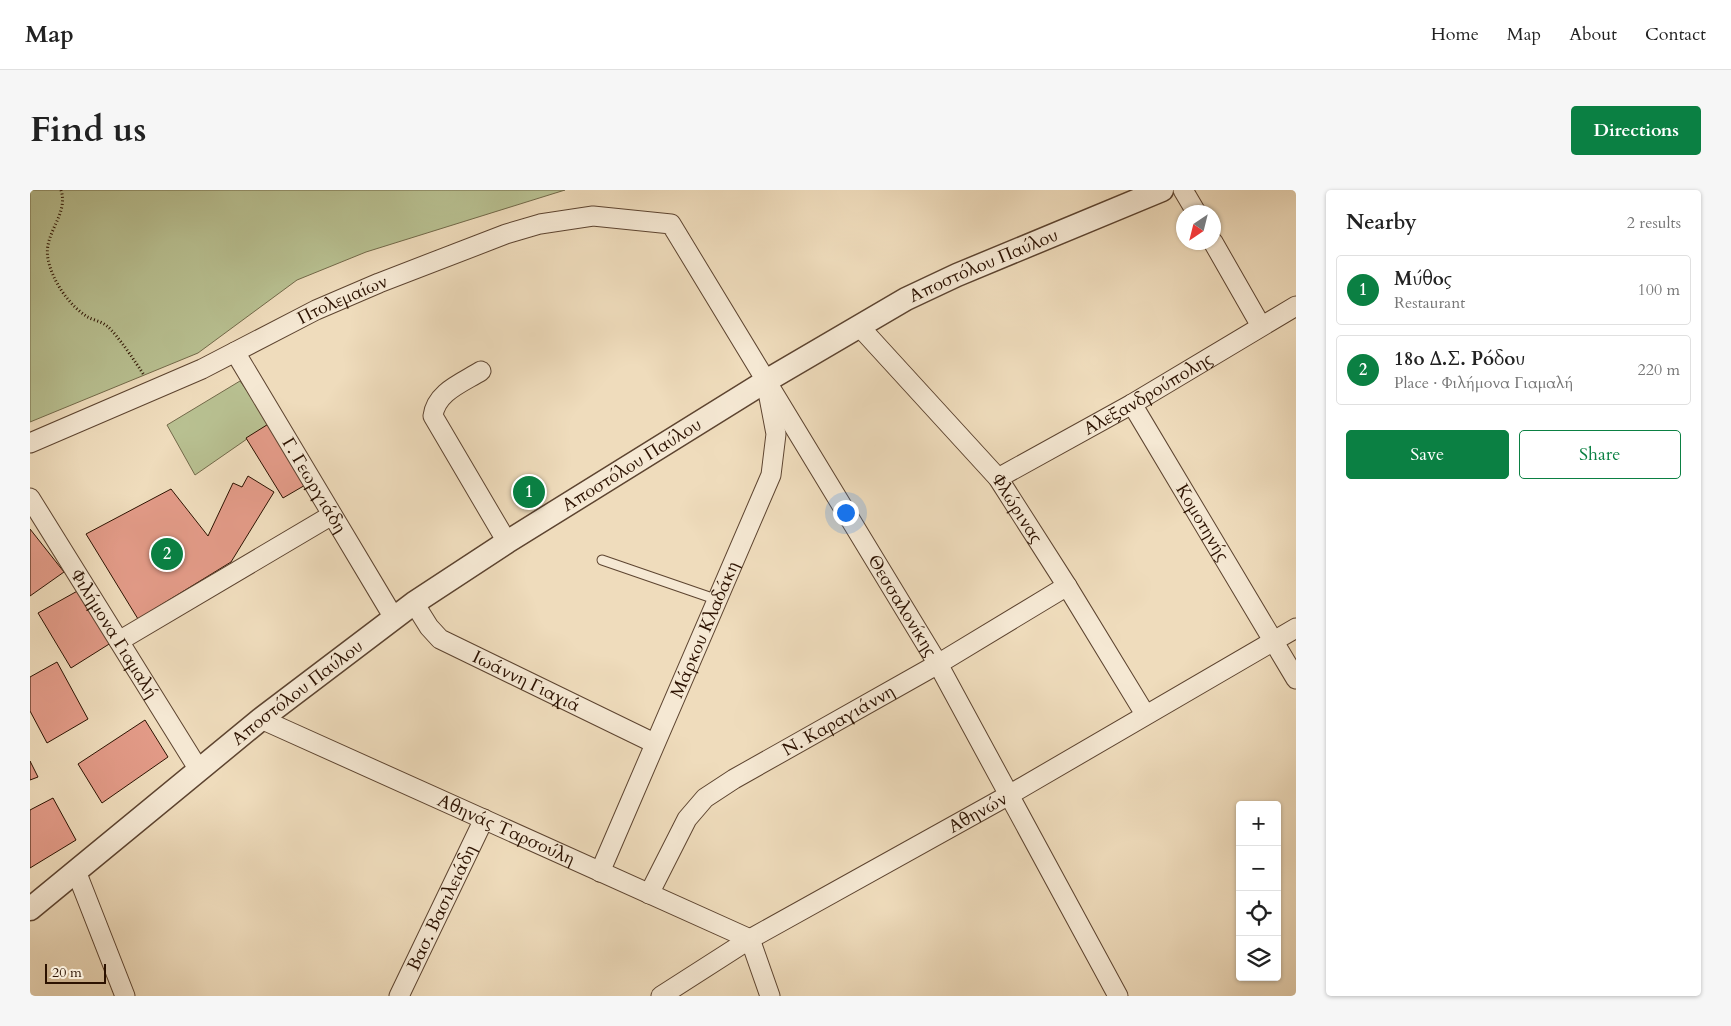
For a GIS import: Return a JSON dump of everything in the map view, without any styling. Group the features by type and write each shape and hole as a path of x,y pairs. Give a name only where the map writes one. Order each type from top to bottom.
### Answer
{"street":[{"name":"Αποστόλου Παύλου","path":"30,909 261,719 414,603 506,542 766,381 906,299 958,275 1162,190"},
{"path":"1183,190 1192,205"},
{"name":"Πτολεμαίων","path":"30,443 152,392 316,310 379,283 506,234 540,224 594,216 671,224"},
{"name":"Θεσσαλονίκης","path":"671,224 938,664 1118,996"},
{"path":"1218,250 1261,326"},
{"name":"Αλεξανδρούπολης","path":"998,478 1132,404 1296,306"},
{"name":"Φλώρινας","path":"859,326 998,478 1145,714"},
{"name":"Γ. Γεωργιάδη","path":"235,352 394,618"},
{"path":"481,371 442,395 434,405 433,416 506,542"},
{"name":"Μάρκου Κλαδάκη","path":"600,872 771,475 776,434 766,381"},
{"name":"Κομοτηνής","path":"1132,404 1296,679"},
{"name":"Φιλήμονα Γιαμαλή","path":"30,498 199,770"},
{"path":"119,641 332,515"},
{"name":"Ν. Καραγιάννη","path":"649,894 687,819 705,798 938,664 1067,586"},
{"name":"Ιωάννη Γιαχιά","path":"414,603 429,627 440,638 654,743"},
{"name":"Αθηνών","path":"661,996 750,939 1009,795 1145,714 1296,628"},
{"name":"Αθηνάς Ταρσούλη","path":"261,719 750,939"},
{"name":"Βασ. Βασιλειάδη","path":"399,996 484,819"},
{"path":"76,871 125,996"},
{"path":"750,939 770,996"}],"lane":[{"path":"602,560 718,600"}],"path":[{"path":"60,190 63,199 62,210 49,238 48,245 48,259 55,279 67,298 85,315 107,326 143,374 152,392"}],"green space":[{"path":"30,190 565,190 366,252 297,280 198,353 30,422"},
{"path":"240,381 270,423 195,475 167,425"}],"building":[{"path":"270,423 307,484 283,498 246,438"},
{"path":"248,476 274,492 231,562 138,619 86,534 171,489 208,536 233,483 242,487"},
{"path":"30,529 64,572 30,596"},
{"path":"81,589 114,641 71,668 38,613"},
{"path":"57,662 88,719 47,743 30,711 30,677"},
{"path":"145,720 168,757 102,803 78,764"},
{"path":"30,761 38,777 30,780"},
{"path":"53,798 76,840 30,868 30,810"}],"place":[{"name":"Μύθος","path":"529,492"},
{"name":"18ο Δ.Σ. Ρόδου","path":"167,554"}]}
